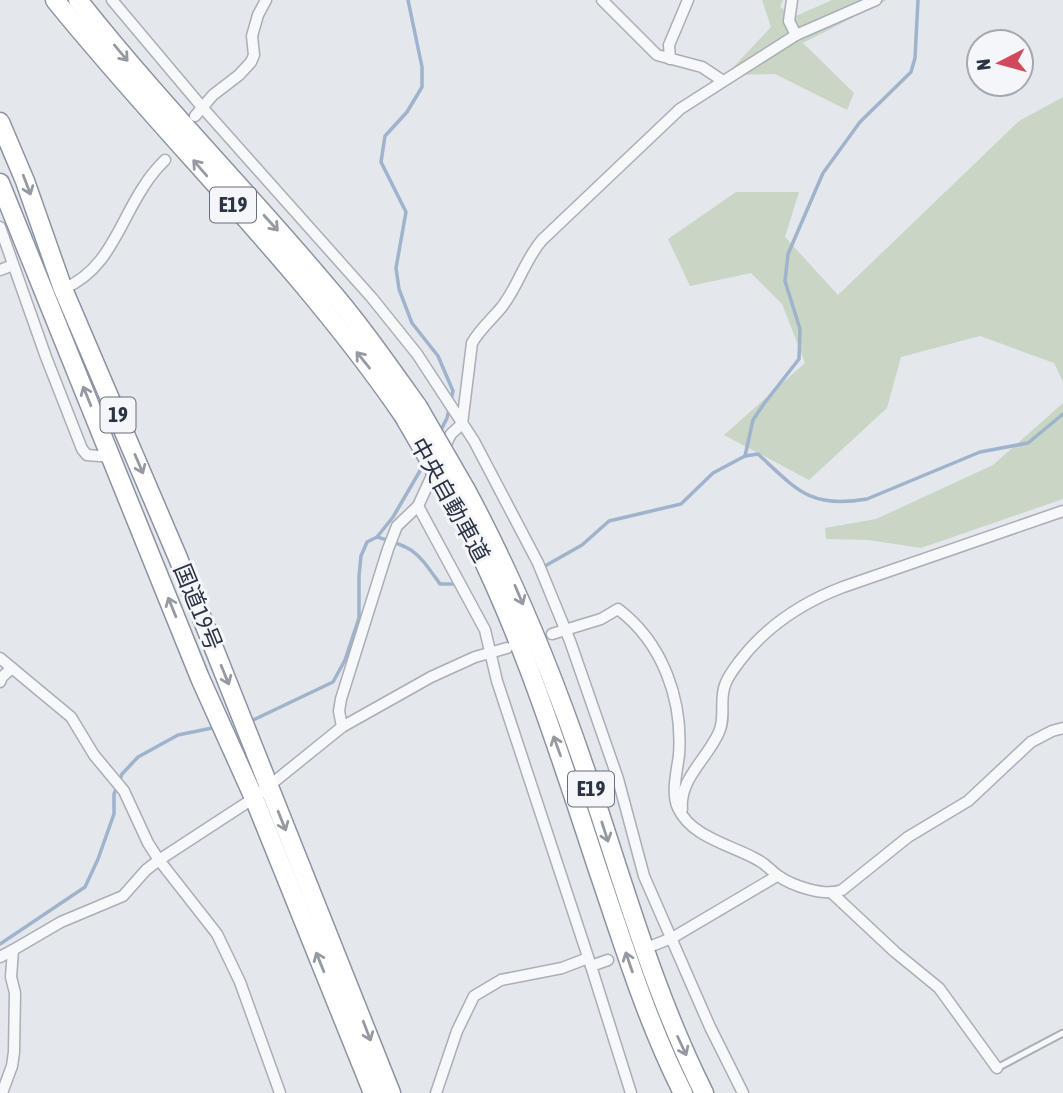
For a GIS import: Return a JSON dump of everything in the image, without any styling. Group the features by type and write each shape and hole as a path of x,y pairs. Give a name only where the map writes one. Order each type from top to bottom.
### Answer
{"highway":[{"name":"中央自動車道","path":"55,0 283,262 375,375 410,411"},
{"name":"中央自動車道","path":"78,0 137,73 326,284 356,322 461,498 499,550 542,650 584,767 649,965 671,1023 704,1093"},
{"name":"国道19号","path":"0,122 25,181 63,289 146,480 238,707 248,734 261,793 373,1093"},
{"name":"国道19号","path":"0,183 216,716 228,742 261,793 391,1093"},
{"name":"中央自動車道","path":"461,498 521,646 632,971 683,1093"}],"street":[{"path":"112,0 202,107 372,298 417,354 480,452 532,552 565,631 618,779 644,876 710,1027 743,1093"},
{"path":"195,116 213,95 251,62 254,55 252,36 266,0"},
{"path":"602,0 657,55 702,67 723,81"},
{"path":"670,59 668,45 688,0"},
{"path":"792,0 789,22 796,35"},
{"path":"342,727 339,711 341,699 397,526 418,506 460,420 472,343 477,333 501,308 530,254 667,120 698,96 796,35 876,0"},
{"path":"63,289 84,277 105,256 143,187 165,160"},
{"path":"0,227 46,358 82,449 87,455 112,457"},
{"path":"0,270 13,265"},
{"path":"418,506 485,629 497,681 631,1093"},
{"path":"682,813 681,804 686,784 720,732 723,719 723,688 728,677 751,647 781,618 843,587 1063,511"},
{"path":"552,634 601,619 618,609 628,616 652,645 667,670 679,723 675,792 678,810 685,819 703,834 767,864 777,876 809,890 833,894 895,952 939,988 997,1068"},
{"path":"0,957 61,922 123,896 146,870 261,793 342,727 431,677 506,648"},
{"path":"0,658 71,717 103,766 124,792 159,860 216,934 240,982 280,1093"},
{"path":"0,682 12,668"},
{"path":"833,894 864,874 908,837 968,801 1031,742 1052,731 1063,729"},
{"path":"654,945 671,938 777,876"},
{"path":"2,1093 14,1052 15,993 11,977 13,950"},
{"path":"436,1093 457,1031 474,996 501,980 608,960"}],"lane":[{"path":"997,1068 1063,1033"}],"green space":[{"path":"762,0 783,0 780,7 796,16 832,0 887,0 803,43 854,93 847,110 775,74 726,75 771,27"},
{"path":"1063,97 1063,382 1054,363 980,336 901,357 887,408 809,480 724,435 805,363 782,304 751,273 690,286 668,239 736,192 799,192 785,237 838,295 1019,121"},
{"path":"1063,403 1063,499 921,548 868,540 826,539 825,528 876,519 993,465"}],"waterway":[{"path":"408,0 422,67 422,87 407,112 385,136 381,162 406,212 396,268 399,289 412,323 438,356 453,391 447,418 440,432"},
{"path":"745,456 753,420 799,359 800,329 785,281 788,254 823,173 860,122 911,72 915,58 918,0"},
{"path":"545,566 582,545 609,521 681,504 713,473 745,456 758,454 783,478 818,499 867,499 980,452 1028,443 1063,414"},
{"path":"249,722 333,682 345,660 359,618 361,556 367,542 377,537 393,517 424,464"},
{"path":"377,537 408,548 426,565 440,584 456,584"},
{"path":"0,944 85,887 114,814 114,794 122,774 138,757 178,735 217,727"}]}
